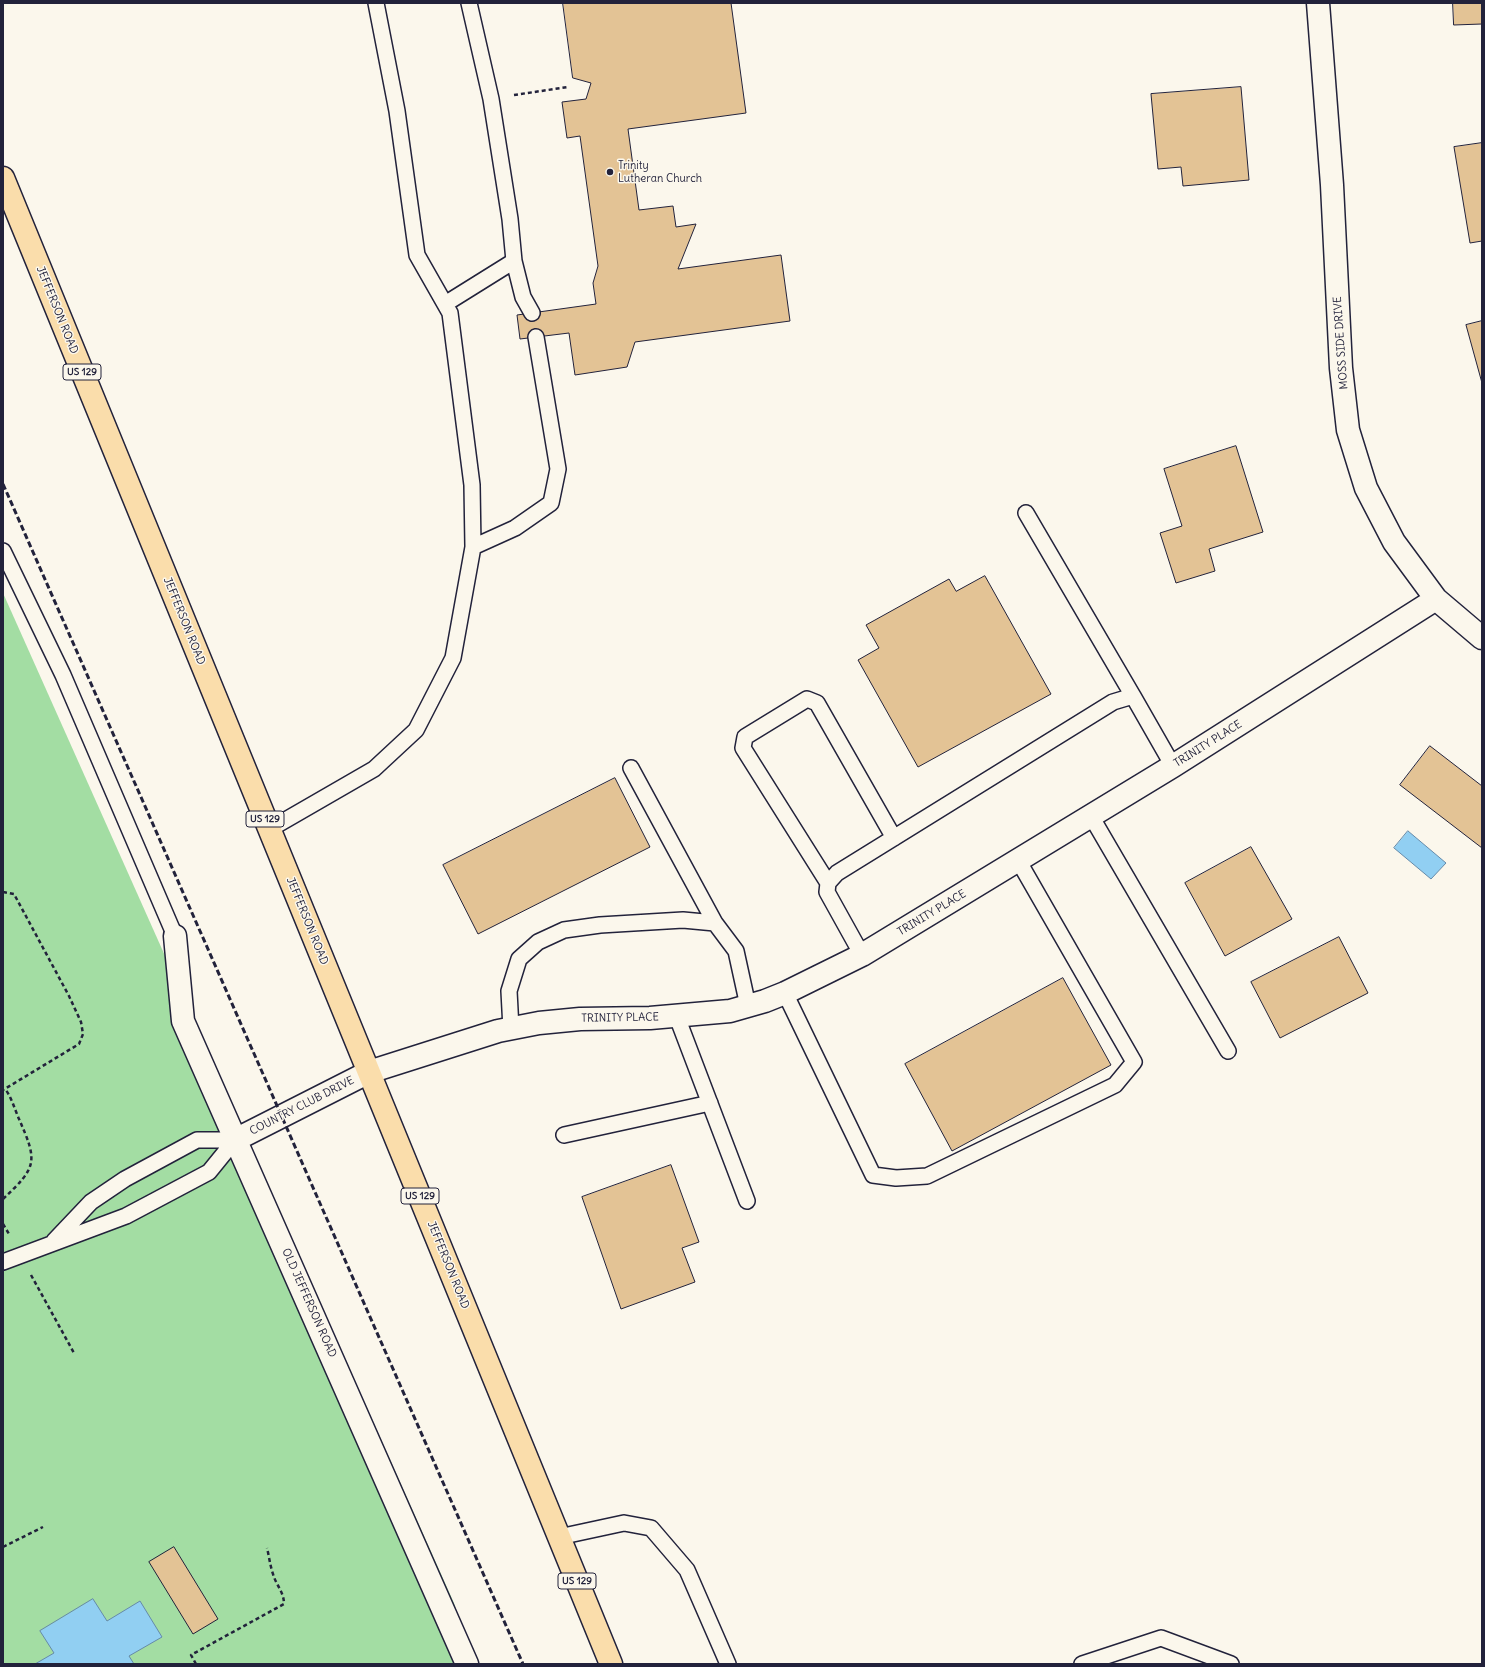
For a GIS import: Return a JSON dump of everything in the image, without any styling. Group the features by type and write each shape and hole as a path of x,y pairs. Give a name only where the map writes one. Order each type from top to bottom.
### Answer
{"highway":[{"name":"JEFFERSON ROAD","path":"3,178 611,1664"}],"street":[{"name":"MOSS SIDE DRIVE","path":"1318,3 1332,185 1341,368 1348,430 1366,488 1394,542 1436,599 1482,638"},
{"name":"TRINITY PLACE","path":"369,1072 498,1031 539,1023 580,1019 677,1016 730,1011 765,1001 785,993 862,955 1173,766 1436,599"},
{"name":"OLD JEFFERSON ROAD","path":"175,936 183,1021 235,1140 283,1244 467,1664"},
{"name":"COUNTRY CLUB DRIVE","path":"235,1140 369,1072"}],"lane":[{"path":"270,829 374,769 416,730 453,658 473,547 472,485 450,313 417,255 397,111 376,3"},
{"path":"469,3 491,98 510,219 514,261 523,297 532,313"},
{"path":"445,304 514,261"},
{"path":"473,547 515,528 551,503 558,469 536,337"},
{"path":"1026,513 1134,696 1173,766"},
{"path":"3,551 63,675 175,936"},
{"path":"862,955 827,892 828,883 837,873 1113,702 1134,696"},
{"path":"828,883 743,748 745,736 807,699 817,703 894,838"},
{"path":"631,768 715,923 736,951 748,1006"},
{"path":"1091,816 1228,1051"},
{"path":"785,993 874,1175 896,1178 927,1176 1115,1084 1134,1062 1018,860"},
{"path":"511,1029 509,991 519,959 538,942 564,930 600,925 683,920 715,923"},
{"path":"677,1016 748,1201"},
{"path":"564,1134 710,1103"},
{"name":"COUNTRY CLUB DRIVE","path":"52,1243 91,1202 125,1179 197,1140 235,1140"},
{"name":"COUNTRY CLUB DRIVE","path":"3,1262 126,1216 209,1172 235,1140"},
{"path":"559,1537 624,1523 651,1528 687,1570 728,1664"},
{"path":"1082,1664 1161,1638 1231,1664"}],"path":[{"path":"511,96 568,87"},
{"path":"3,892 14,894 69,996 81,1022 83,1034 79,1044 3,1090"},
{"path":"3,1090 5,1088 27,1138 31,1149 32,1164 20,1183 3,1199"},
{"path":"21,1255 74,1353"},
{"path":"3,1546 43,1527"},
{"path":"196,1664 191,1655 284,1604 284,1595 278,1587 273,1574 267,1548"}],"green space":[{"path":"3,593 454,1603 474,1664 3,1664"}],"water":[{"path":"1408,831 1446,863 1431,879 1394,848"},
{"path":"93,1599 107,1621 140,1601 162,1637 129,1656 134,1664 35,1664 54,1653 40,1631"}],"building":[{"name":"Trinity Lutheran Church","path":"563,3 731,3 746,113 628,129 639,210 673,206 676,227 696,224 678,269 781,255 790,321 635,342 627,367 575,375 569,333 520,339 517,315 596,304 593,283 598,266 580,136 567,138 562,102 586,99 591,83 573,78"},
{"path":"1453,3 1482,3 1482,24 1454,25"},
{"path":"1241,87 1249,180 1183,186 1181,167 1158,169 1151,94"},
{"path":"1482,143 1482,241 1470,243 1454,147"},
{"path":"1482,321 1482,383 1466,325"},
{"path":"1236,446 1263,532 1209,549 1215,571 1176,583 1160,533 1182,526 1164,469"},
{"path":"985,576 1051,694 918,767 858,660 879,648 866,625 949,579 956,591"},
{"path":"1430,746 1482,786 1482,848 1400,785"},
{"path":"615,778 650,847 478,934 443,865"},
{"path":"1251,847 1292,919 1225,956 1185,883"},
{"path":"1339,937 1368,993 1280,1038 1251,982"},
{"path":"1063,978 1111,1065 952,1151 905,1064"},
{"path":"671,1165 699,1242 682,1248 695,1282 621,1309 582,1197"},
{"path":"174,1547 218,1619 193,1634 149,1562"}],"railway":[{"path":"3,484 523,1664"}],"place":[{"name":"Trinity Lutheran Church","path":"610,172"}]}
